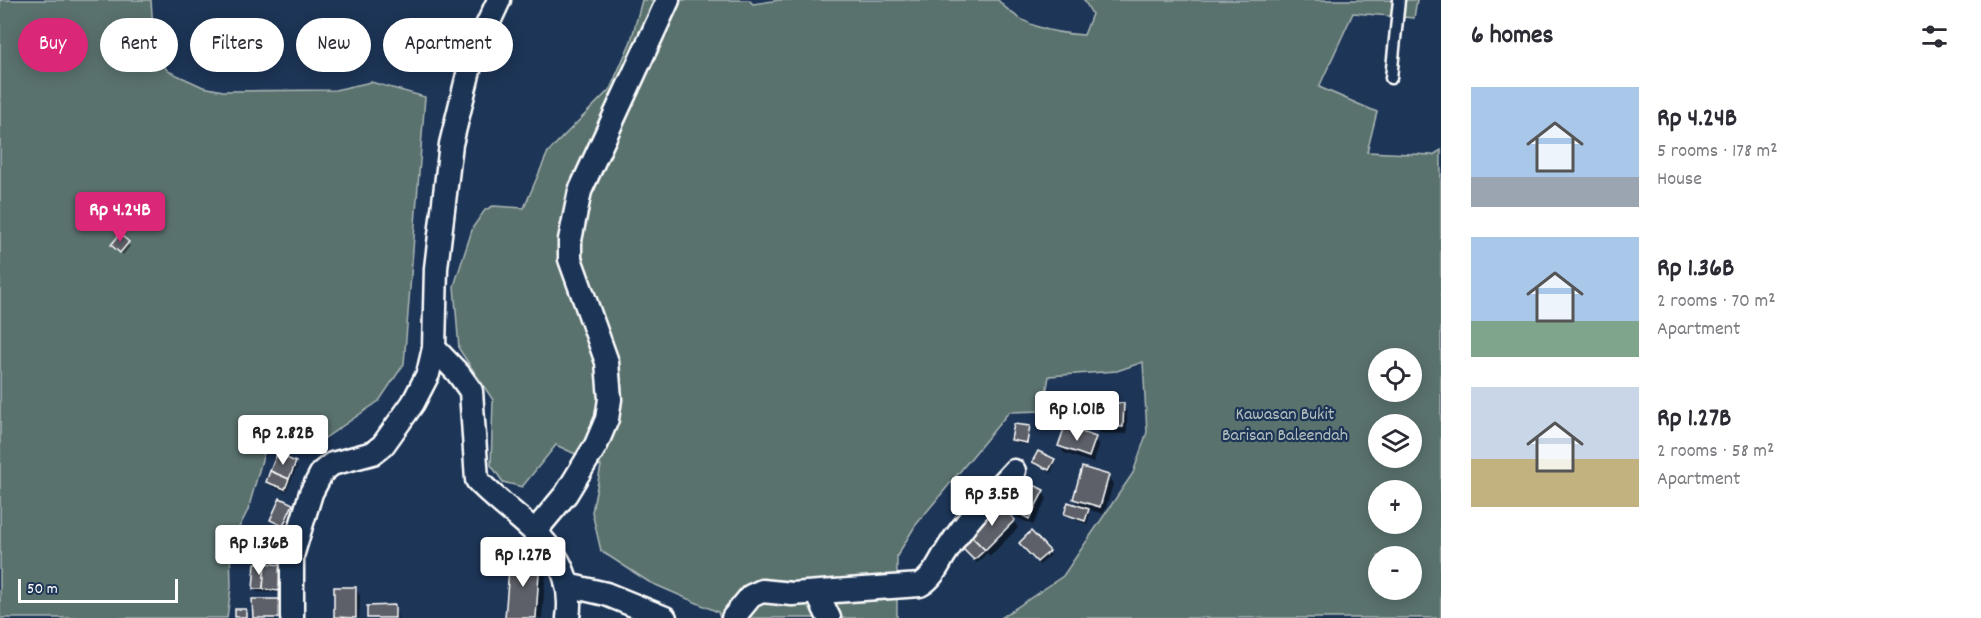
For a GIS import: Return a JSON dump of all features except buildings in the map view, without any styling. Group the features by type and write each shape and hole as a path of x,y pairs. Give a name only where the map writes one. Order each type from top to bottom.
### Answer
{"street":[{"path":"292,618 292,556 311,493 322,472 332,464 360,458 383,445 423,385 434,348 436,268 451,144 472,58 499,0"},
{"path":"536,530 566,494 596,445 607,419 610,399 607,362 570,259 570,240 580,191 668,0"},
{"path":"434,348 458,373 471,391 477,480 536,530 563,571 567,585 568,618"},
{"path":"733,618 751,596 762,591 792,594 817,593 902,588 927,582 976,509 1014,471"},
{"path":"567,585 606,594 666,618"},
{"path":"817,593 829,618"}],"lane":[{"path":"1391,78 1399,0"}],"green space":[{"path":"0,0 151,0 152,18 100,18 100,72 170,72 203,87 223,91 335,90 371,82 425,97 404,364 379,401 322,440 265,449 248,510 230,545 231,587 227,618 0,618"},
{"name":"Kawasan Bukit Barisan Baleendah","path":"642,0 749,0 753,4 779,0 998,0 1026,22 1048,30 1084,35 1092,14 1084,0 1417,0 1414,18 1353,13 1319,87 1377,112 1367,152 1433,155 1441,150 1441,618 1001,618 1063,576 1133,473 1147,432 1143,362 1117,371 1049,376 1043,411 1009,412 915,526 897,556 897,618 720,618 718,612 649,582 601,551 592,512 601,466 556,445 522,487 503,482 491,465 493,400 459,349 454,286 473,227 485,210 493,206 524,208 548,152 610,89 631,41"}]}
